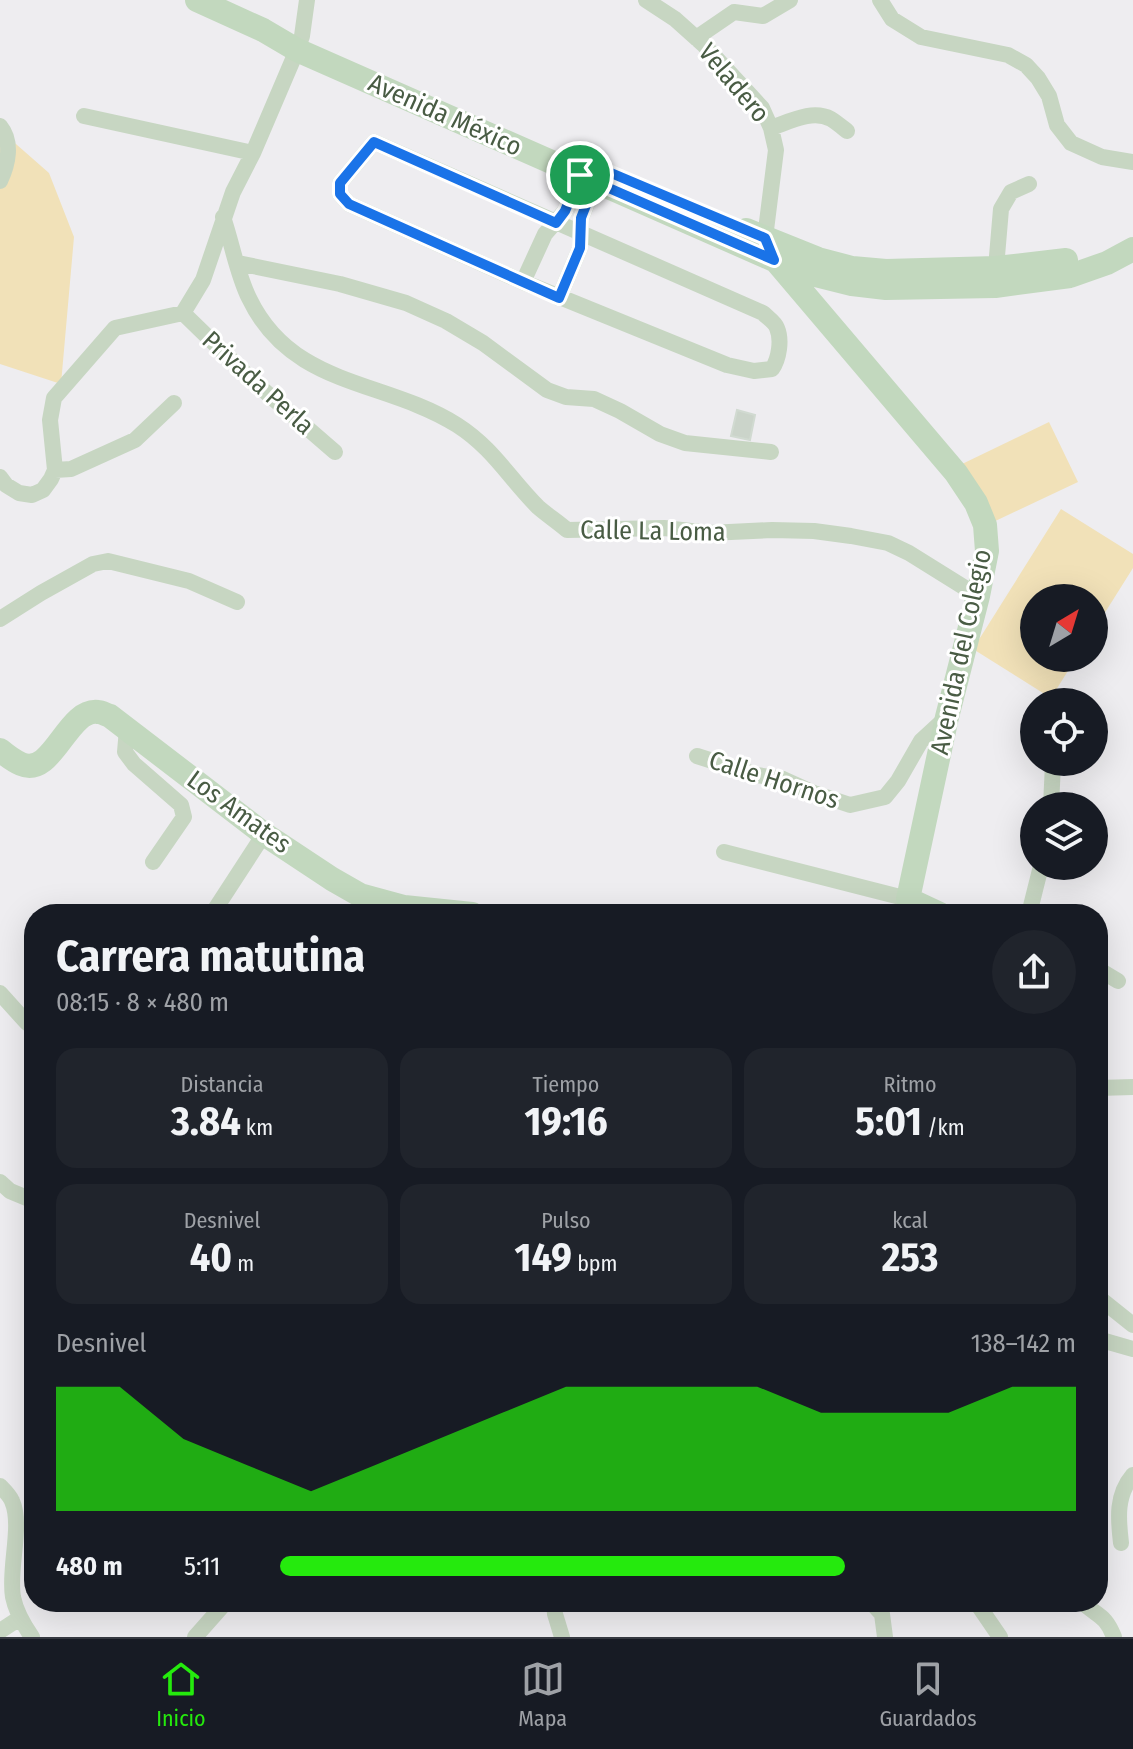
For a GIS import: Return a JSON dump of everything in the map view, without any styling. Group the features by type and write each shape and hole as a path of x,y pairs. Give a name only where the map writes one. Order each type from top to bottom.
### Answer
{"main road":[{"name":"Avenida México","path":"197,0 263,30 363,66 590,172 769,249 816,275 886,288 995,286 1070,276 1107,263 1133,249"},
{"name":"Avenida México","path":"769,249 852,268 886,271 996,268 1064,261 1100,250 1133,229"},
{"name":"Avenida del Colegio","path":"769,249 956,473 976,503 985,525 987,551 978,596 947,717 908,899"},
{"name":"Los Amates","path":"0,750 23,766 34,765 46,759 82,715 96,711 110,716 264,834 360,895 393,904"},
{"path":"908,899 919,904"}],"street":[{"path":"0,477 19,493 32,495 43,490 55,470 50,420 54,398 115,328 183,313 203,280 233,192 300,43 307,0"},
{"name":"Veladero","path":"646,0 675,19 696,38 762,108 776,150 769,249"},
{"path":"696,38 734,12 763,16 790,0"},
{"path":"880,0 892,19 921,37 1008,55 1026,65 1049,96 1057,125 1071,143 1102,157 1133,162"},
{"path":"771,128 820,115 847,131"},
{"path":"84,116 253,153"},
{"path":"0,181 9,156 2,129"},
{"path":"374,142 580,233 763,313 776,324 779,333 778,361 772,369 754,371 727,365 559,298 349,204 340,194 340,183 374,142"},
{"path":"523,282 545,234 565,211 590,172"},
{"path":"559,298 580,248 581,218 590,172"},
{"path":"996,268 1001,209 1011,192 1029,184"},
{"name":"Calle La Loma","path":"223,217 249,298 270,332 295,355 330,375 426,408 459,426 490,451 538,507 567,530 664,528 709,533 786,530 851,536 888,543 978,596"},
{"path":"238,263 340,284 406,303 446,321 483,343 547,390 566,397 594,399 660,434 685,443 771,452"},
{"name":"Privada Perla","path":"183,313 253,381 335,452"},
{"path":"55,470 71,469 135,440 174,403"},
{"path":"0,619 93,564 108,561 189,581 237,602"},
{"name":"Calle Hornos","path":"697,756 757,775 783,779 850,805 885,797 921,741 947,717"},
{"path":"127,729 125,752 134,764 181,805 184,817 153,862"},
{"path":"218,904 264,834"},
{"path":"724,852 908,899"},
{"path":"1032,904 1038,880"},
{"path":"1108,975 1118,981"},
{"path":"0,993 24,1020"},
{"path":"1108,1088 1133,1087"},
{"path":"5,1187 24,1196"},
{"path":"1108,1305 1131,1323"},
{"path":"1108,1342 1133,1349"},
{"path":"1121,1543 1118,1509 1127,1482 1133,1475"},
{"path":"0,1486 12,1501 16,1522 13,1596 20,1618 32,1637"},
{"path":"195,1637 217,1612"},
{"path":"555,1612 562,1637"},
{"path":"880,1612 885,1637"},
{"path":"983,1612 1000,1637"},
{"path":"1097,1612 1108,1622 1114,1637"},
{"path":"0,1631 20,1618"}],"shaded area":[{"path":"0,130 49,173 74,237 61,384 0,364"},
{"path":"1049,422 1078,482 989,524 960,465"},
{"path":"1061,509 1133,554 1133,568 1108,608 1108,584 1020,584 1020,672 1067,672 1057,688 1035,688 973,649"}],"building":[{"path":"737,410 755,415 750,440 731,436"}],"route":[{"path":"374,142 556,223 565,211 580,175 585,162 765,238 774,260 595,182 581,218 580,248 559,298 349,204 340,194 340,183 374,142"}]}
